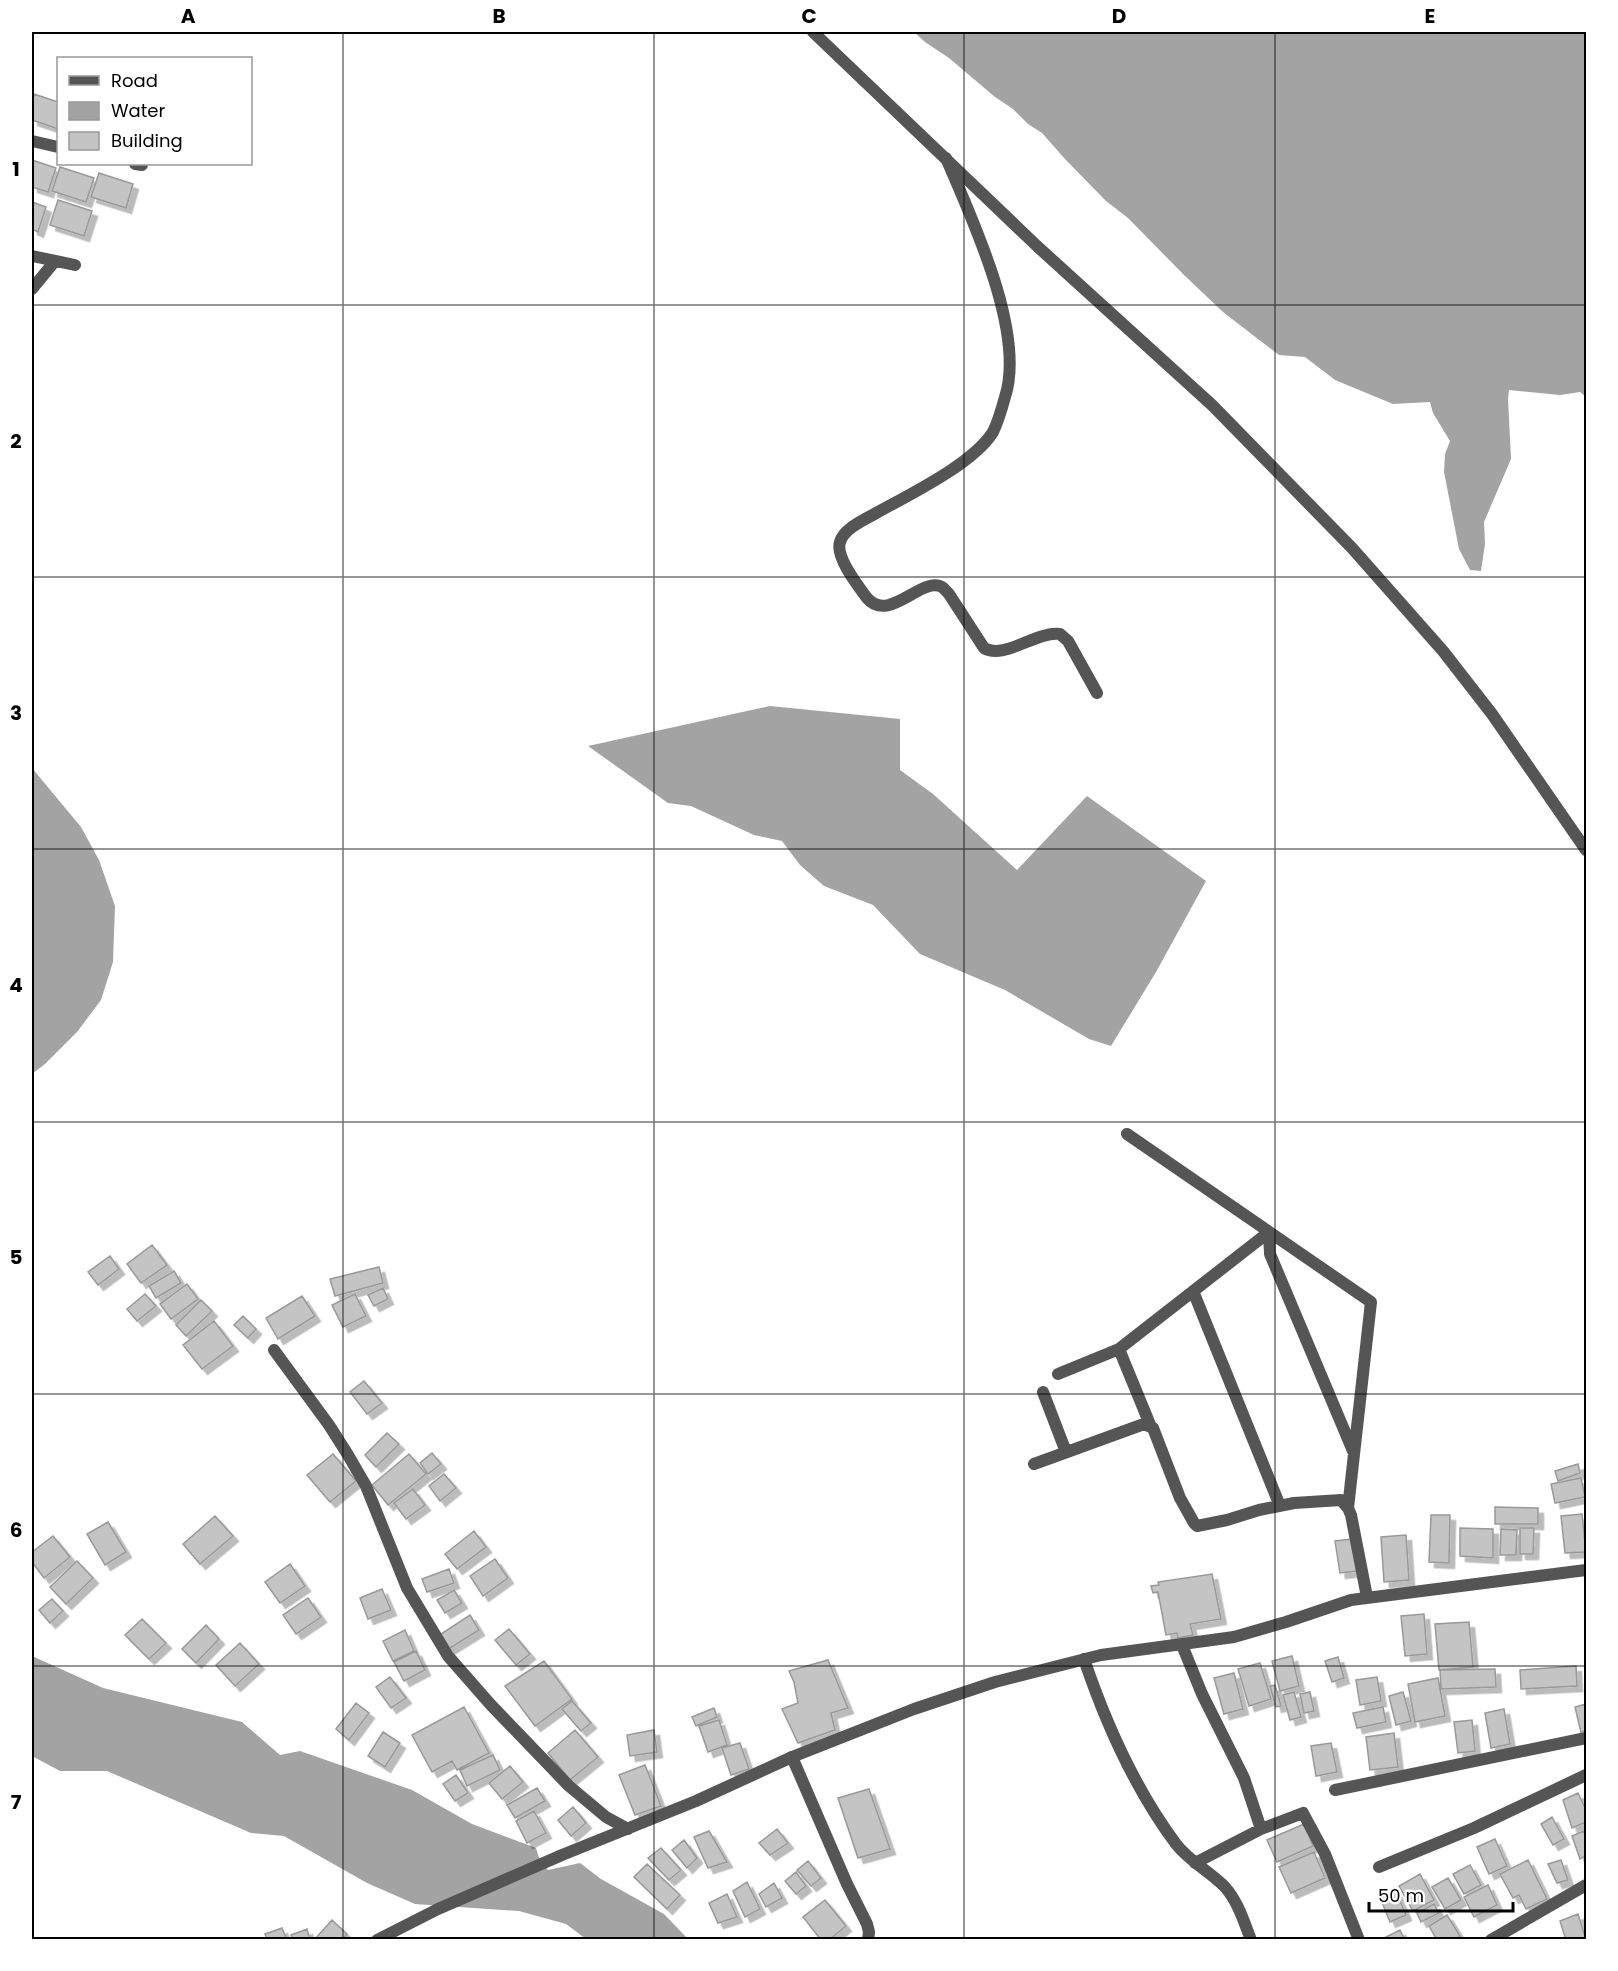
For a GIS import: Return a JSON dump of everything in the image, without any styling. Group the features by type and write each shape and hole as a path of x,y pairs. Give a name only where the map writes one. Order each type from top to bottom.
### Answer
{"street":[{"path":"813,32 1038,247 1212,405 1352,548 1436,643 1492,714 1587,850"},
{"path":"32,141 57,147"},
{"path":"946,158 986,252 1004,318 1010,359 1006,395 993,431 980,447 945,474 859,523 841,539 839,552 842,561 869,600 878,604 889,605 926,588 942,587 984,648 990,652 1051,633 1060,634 1068,641 1097,693"},
{"path":"32,256 75,265"},
{"path":"32,289 55,261"},
{"path":"1127,1134 1371,1302 1348,1508 1366,1597"},
{"path":"1058,1374 1119,1348 1269,1232"},
{"path":"1269,1232 1270,1254 1354,1453"},
{"path":"1193,1291 1280,1506"},
{"path":"1119,1348 1180,1498 1196,1525 1208,1525 1280,1506 1339,1499 1348,1508"},
{"path":"274,1350 329,1425 366,1486 407,1588 448,1656 491,1705 569,1786 606,1817 628,1829"},
{"path":"1043,1392 1066,1452"},
{"path":"1035,1464 1137,1426 1144,1424 1151,1427"},
{"path":"377,1940 438,1909 562,1855 696,1801 792,1757 924,1705 995,1682 1101,1655 1234,1637 1366,1597 1587,1570"},
{"path":"1182,1645 1202,1694 1244,1778 1261,1829"},
{"path":"1084,1659 1097,1698 1149,1805 1178,1846 1217,1879 1233,1898 1251,1940"},
{"path":"1335,1790 1587,1738"},
{"path":"792,1757 847,1884 867,1924 868,1940"},
{"path":"1379,1867 1474,1828 1587,1775"},
{"path":"1196,1863 1261,1829 1301,1813 1306,1815 1325,1854 1359,1940"},
{"path":"1491,1940 1587,1886"}],"water":[{"path":"914,32 1586,32 1586,397 1580,392 1560,395 1509,390 1511,459 1484,522 1485,544 1481,571 1470,570 1459,549 1444,472 1445,454 1450,441 1433,413 1430,402 1393,404 1335,380 1305,357 1279,355 1223,312 1128,218 1106,201 1042,133"},
{"path":"770,706 900,719 900,770 933,794 1017,870 1087,796 1206,881 1156,972 1111,1046 1089,1039 1005,990 920,954 873,905 824,886 800,865 782,841 754,835 691,806 668,803 588,746"},
{"path":"32,768 81,827 99,860 115,906 113,962 101,1000 77,1032 32,1074"},
{"path":"32,1656 103,1688 242,1722 280,1755 300,1751 412,1790 472,1824 536,1848 540,1861 548,1870 580,1863 601,1879 664,1914 688,1939 586,1939 566,1924 519,1911 415,1904 367,1883 284,1836 251,1833 107,1771 60,1771 32,1756"}],"building":[{"path":"34,94 57,102 57,129 32,120"},
{"path":"32,160 56,168 48,192 32,187"},
{"path":"60,167 94,178 86,202 52,191"},
{"path":"99,173 133,184 126,208 91,197"},
{"path":"58,200 92,211 84,236 50,225"},
{"path":"32,202 46,207 38,232 32,229"},
{"path":"152,1245 167,1265 141,1283 127,1264"},
{"path":"110,1256 119,1269 98,1285 88,1272"},
{"path":"379,1267 383,1283 335,1296 330,1279"},
{"path":"174,1271 181,1283 156,1298 149,1286"},
{"path":"187,1284 198,1299 171,1319 160,1304"},
{"path":"383,1288 388,1299 374,1306 368,1295"},
{"path":"145,1294 156,1306 137,1321 127,1309"},
{"path":"355,1294 366,1316 343,1327 332,1305"},
{"path":"302,1296 315,1316 278,1339 266,1318"},
{"path":"201,1300 212,1311 186,1336 176,1325"},
{"path":"243,1316 256,1329 248,1338 234,1325"},
{"path":"214,1321 233,1346 202,1369 183,1345"},
{"path":"364,1381 382,1403 367,1414 350,1392"},
{"path":"387,1433 399,1444 376,1467 365,1455"},
{"path":"432,1453 441,1464 428,1474 420,1463"},
{"path":"333,1454 356,1481 330,1502 307,1475"},
{"path":"409,1454 426,1474 388,1505 372,1485"},
{"path":"1578,1464 1580,1473 1558,1481 1555,1471"},
{"path":"444,1474 456,1488 440,1501 429,1486"},
{"path":"1581,1478 1585,1497 1555,1503 1551,1484"},
{"path":"413,1489 425,1505 406,1519 394,1503"},
{"path":"1495,1507 1538,1508 1538,1524 1495,1524"},
{"path":"1582,1514 1586,1552 1565,1553 1561,1516"},
{"path":"1431,1515 1450,1515 1449,1563 1429,1562"},
{"path":"215,1516 233,1536 200,1564 183,1544"},
{"path":"108,1522 126,1552 105,1565 87,1534"},
{"path":"1460,1528 1493,1529 1493,1558 1460,1556"},
{"path":"1520,1528 1534,1528 1533,1554 1520,1554"},
{"path":"1501,1529 1517,1530 1516,1555 1500,1555"},
{"path":"474,1531 486,1547 457,1569 445,1554"},
{"path":"1406,1535 1409,1580 1384,1582 1381,1537"},
{"path":"53,1536 70,1557 44,1578 32,1562 32,1552"},
{"path":"1352,1539 1357,1571 1340,1573 1335,1541"},
{"path":"495,1559 508,1578 483,1596 470,1576"},
{"path":"77,1561 93,1578 66,1604 50,1587"},
{"path":"290,1564 305,1586 280,1603 265,1582"},
{"path":"449,1569 454,1583 427,1592 422,1579"},
{"path":"1212,1574 1221,1619 1190,1624 1193,1635 1178,1638 1177,1633 1166,1635 1158,1592 1153,1593 1151,1586 1159,1585 1158,1582"},
{"path":"382,1589 391,1610 368,1619 360,1598"},
{"path":"454,1590 462,1603 445,1613 437,1600"},
{"path":"308,1598 321,1617 296,1634 283,1615"},
{"path":"52,1599 63,1611 50,1623 39,1610"},
{"path":"1424,1614 1427,1654 1405,1656 1401,1616"},
{"path":"470,1615 479,1630 447,1650 438,1636"},
{"path":"142,1619 166,1643 149,1659 125,1635"},
{"path":"1469,1622 1473,1667 1439,1670 1435,1624"},
{"path":"206,1625 219,1639 196,1663 182,1649"},
{"path":"509,1629 530,1654 516,1665 495,1640"},
{"path":"405,1630 414,1651 393,1661 383,1641"},
{"path":"240,1643 259,1664 235,1686 216,1665"},
{"path":"416,1651 425,1670 404,1681 394,1662"},
{"path":"1292,1656 1299,1686 1280,1691 1272,1661"},
{"path":"1338,1657 1344,1678 1332,1682 1325,1661"},
{"path":"828,1660 848,1708 831,1713 835,1730 798,1743 782,1709 798,1703 794,1682 789,1671"},
{"path":"544,1661 572,1699 535,1726 505,1686"},
{"path":"1260,1663 1271,1699 1249,1706 1238,1669"},
{"path":"1576,1666 1577,1686 1521,1689 1520,1670"},
{"path":"1495,1669 1496,1687 1441,1689 1440,1670"},
{"path":"1234,1673 1243,1709 1224,1714 1214,1678"},
{"path":"390,1677 406,1698 391,1708 376,1687"},
{"path":"1377,1677 1381,1701 1360,1705 1356,1680"},
{"path":"1438,1678 1445,1716 1415,1722 1408,1684"},
{"path":"1275,1685 1281,1706 1276,1707 1270,1686"},
{"path":"1294,1692 1301,1717 1290,1720 1283,1695"},
{"path":"1310,1692 1314,1711 1304,1713 1300,1694"},
{"path":"1403,1692 1411,1721 1396,1725 1389,1696"},
{"path":"572,1701 591,1723 581,1731 562,1709"},
{"path":"356,1703 369,1713 349,1740 336,1729"},
{"path":"1586,1704 1586,1731 1581,1732 1575,1707"},
{"path":"464,1707 489,1753 457,1770 452,1761 432,1772 412,1735"},
{"path":"1383,1707 1386,1722 1357,1728 1353,1713"},
{"path":"714,1708 717,1717 696,1726 692,1717"},
{"path":"1504,1709 1510,1744 1491,1748 1485,1713"},
{"path":"719,1720 727,1745 708,1752 699,1726"},
{"path":"1472,1720 1475,1751 1458,1753 1454,1722"},
{"path":"575,1730 598,1757 570,1780 548,1753"},
{"path":"654,1730 657,1752 630,1756 627,1735"},
{"path":"383,1732 400,1743 385,1767 368,1756"},
{"path":"1394,1733 1398,1767 1370,1770 1366,1737"},
{"path":"740,1743 749,1769 731,1775 722,1748"},
{"path":"1331,1743 1337,1772 1316,1776 1311,1746"},
{"path":"493,1755 500,1770 467,1786 460,1770"},
{"path":"645,1765 661,1806 635,1815 619,1775"},
{"path":"510,1766 523,1782 502,1799 489,1783"},
{"path":"456,1775 468,1793 455,1801 443,1784"},
{"path":"537,1788 545,1801 515,1818 507,1805"},
{"path":"869,1789 890,1849 858,1858 838,1798"},
{"path":"1578,1793 1586,1810 1586,1822 1572,1828 1563,1800"},
{"path":"573,1807 586,1823 571,1836 558,1820"},
{"path":"534,1811 546,1833 527,1843 516,1821"},
{"path":"1552,1817 1564,1839 1553,1845 1541,1824"},
{"path":"1304,1824 1313,1846 1277,1862 1267,1840"},
{"path":"777,1829 788,1843 770,1855 759,1843"},
{"path":"709,1831 727,1862 708,1868 694,1837"},
{"path":"1584,1831 1586,1855 1580,1859 1572,1836"},
{"path":"1495,1839 1507,1866 1489,1874 1477,1847"},
{"path":"684,1840 697,1858 687,1868 672,1850"},
{"path":"661,1848 681,1870 669,1880 648,1858"},
{"path":"1314,1852 1325,1878 1291,1893 1279,1867"},
{"path":"1528,1860 1547,1899 1526,1909 1519,1895 1513,1898 1500,1874"},
{"path":"1561,1860 1568,1880 1557,1883 1548,1864"},
{"path":"808,1861 821,1878 811,1886 797,1870"},
{"path":"647,1864 680,1895 667,1909 634,1877"},
{"path":"1470,1865 1481,1885 1464,1894 1453,1874"},
{"path":"796,1872 806,1886 796,1894 785,1881"},
{"path":"1420,1874 1434,1900 1413,1911 1399,1886"},
{"path":"1448,1878 1461,1900 1445,1909 1432,1887"},
{"path":"747,1882 760,1909 745,1917 733,1891"},
{"path":"774,1883 782,1898 766,1907 759,1894"},
{"path":"1488,1885 1497,1905 1474,1917 1464,1897"},
{"path":"1395,1889 1406,1915 1390,1922 1379,1895"},
{"path":"727,1894 737,1917 718,1923 709,1903"},
{"path":"825,1900 846,1926 829,1940 821,1940 803,1917"},
{"path":"1434,1904 1439,1913 1421,1922 1417,1913"},
{"path":"1578,1914 1586,1940 1566,1940 1560,1921"},
{"path":"1447,1915 1460,1936 1454,1940 1437,1940 1429,1926"},
{"path":"332,1920 347,1934 342,1940 314,1940"},
{"path":"282,1928 287,1940 267,1940 265,1934"},
{"path":"307,1929 310,1940 293,1940 291,1935"},
{"path":"1400,1930 1405,1940 1380,1940"}]}
